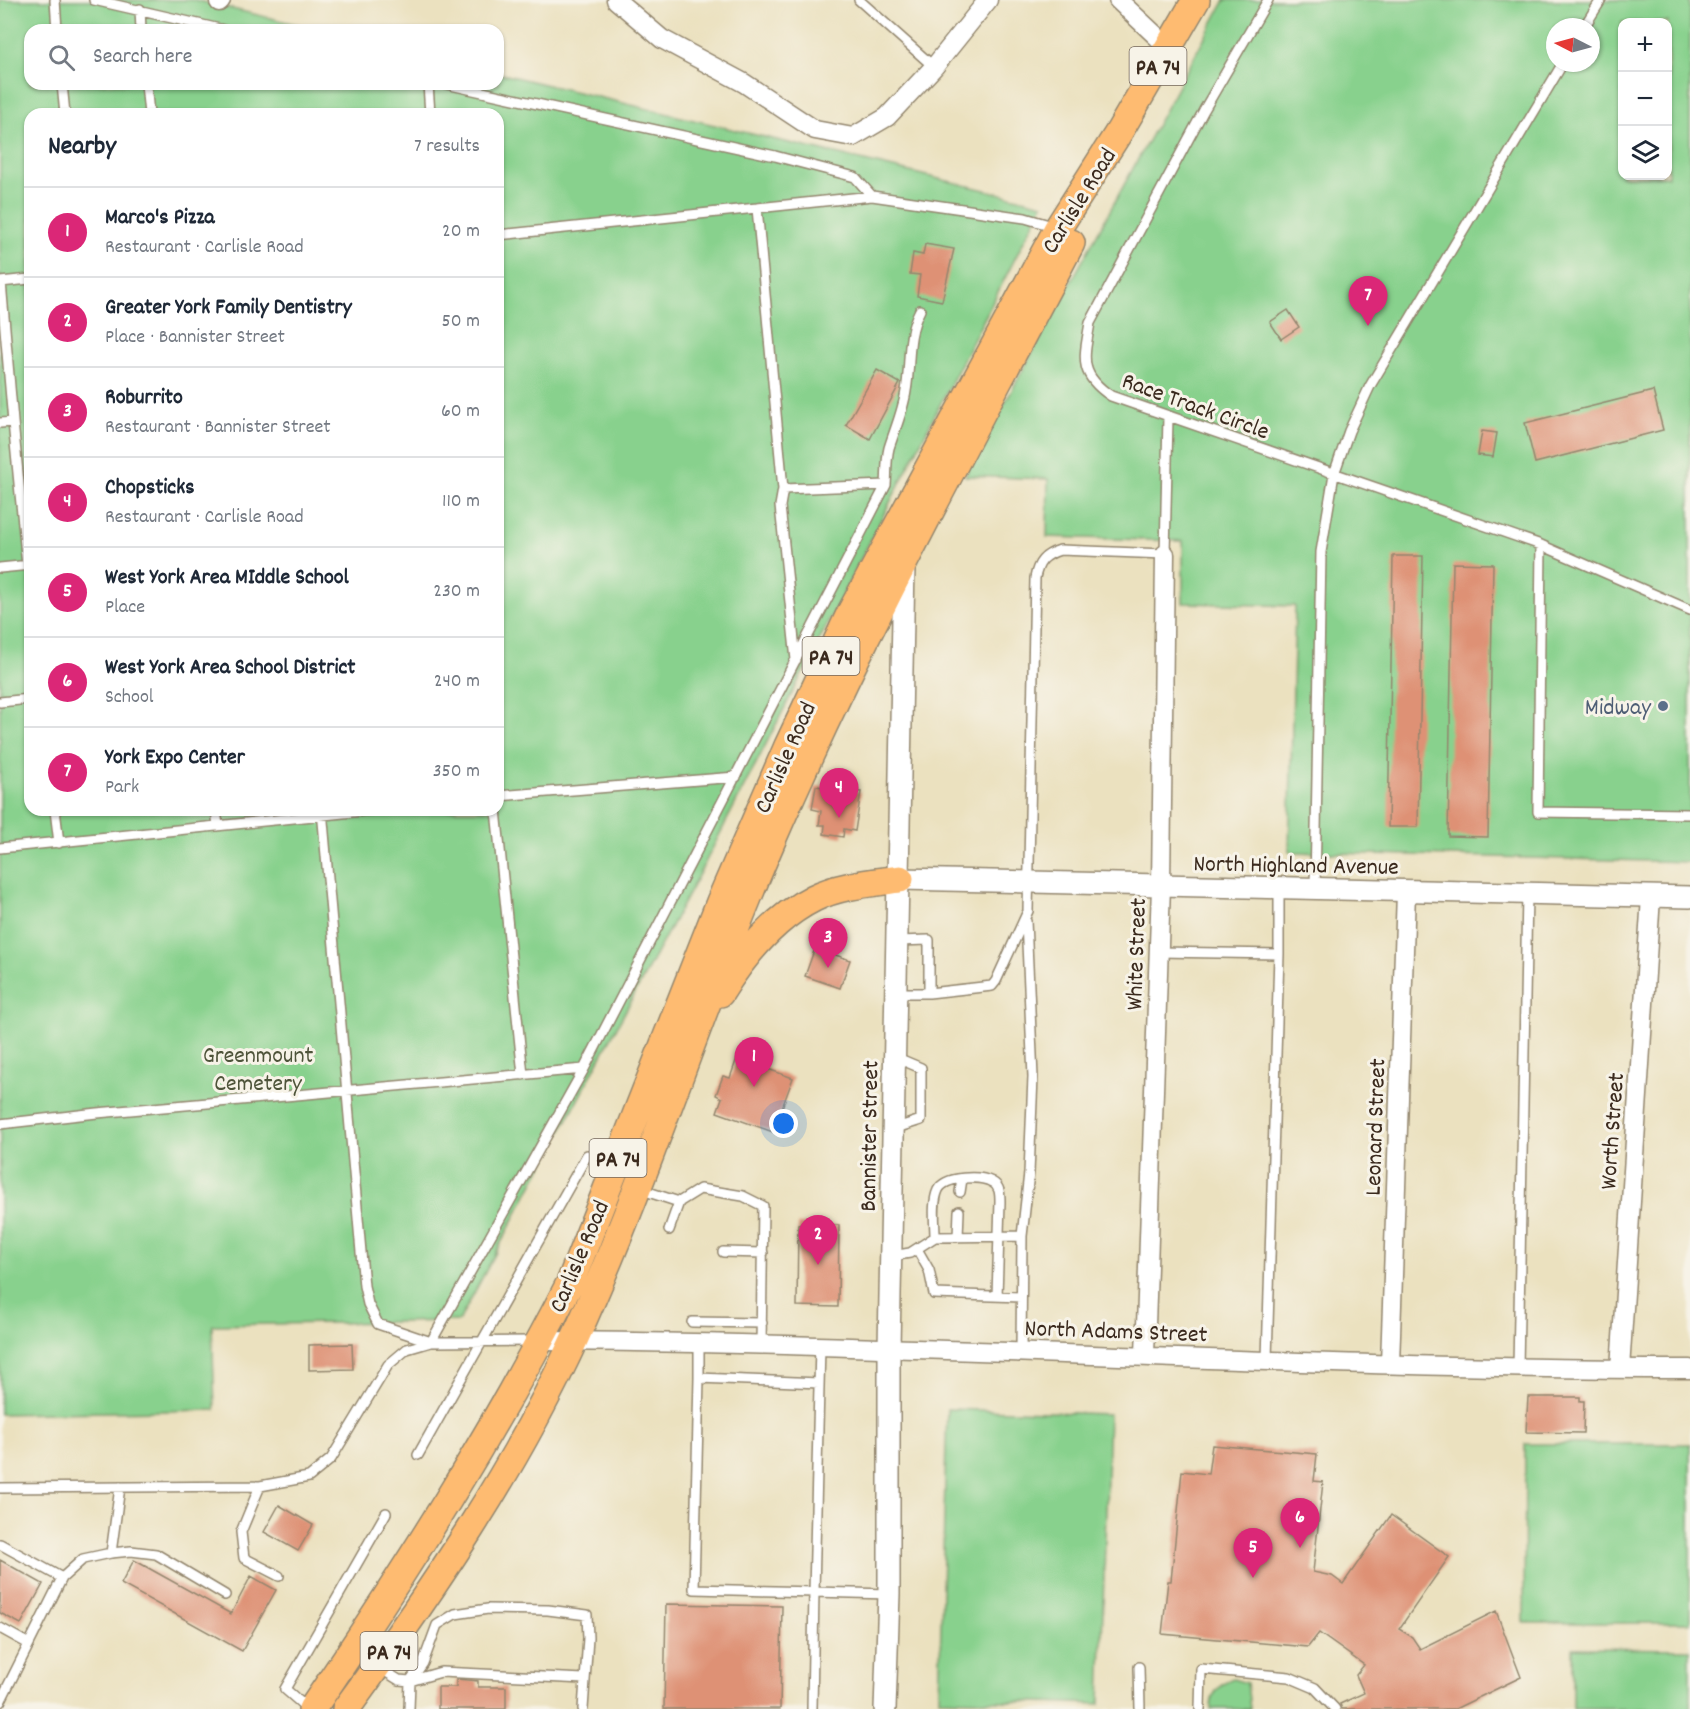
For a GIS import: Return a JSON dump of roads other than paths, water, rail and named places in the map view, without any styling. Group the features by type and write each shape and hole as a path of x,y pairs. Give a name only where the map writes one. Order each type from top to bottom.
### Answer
{"main road":[{"name":"PA 74","path":"1119,132 1196,0"},
{"name":"Carlisle Road","path":"310,1709 411,1562 464,1477 570,1283 720,902 788,746 850,614 1058,228 1119,132"},
{"name":"Carlisle Road","path":"346,1709 431,1592 480,1516 529,1432 573,1341 637,1188 730,936 819,735 904,564 1073,238 1119,132"},
{"path":"904,564 904,541 910,519 955,417"},
{"path":"693,1035 736,968 765,935 794,910 815,897 849,887 900,879"}],"street":[{"path":"616,0 662,39 744,83 815,130 853,137 887,117 934,67 988,0"},
{"path":"1118,0 1168,47"},
{"name":"White Street","path":"1145,1355 1161,886 1165,554"},
{"name":"Bannister Street","path":"885,1709 889,1347 900,879 904,564"},
{"name":"North Highland Avenue","path":"900,879 1690,897"},
{"name":"Leonard Street","path":"1390,1364 1406,892"},
{"name":"Worth Street","path":"1620,1369 1651,897"},
{"name":"North Adams Street","path":"540,1341 889,1347 1390,1364 1690,1369"}],"lane":[{"path":"54,0 56,24"},
{"path":"94,0 116,2 200,24"},
{"path":"859,0 934,67"},
{"name":"Race Track Circle","path":"1268,0 1204,110 1090,323 1084,357 1093,384 1111,396 1168,417 1541,545 1690,610"},
{"path":"1590,18 1601,0"},
{"path":"140,9 141,24"},
{"path":"1315,888 1321,552 1334,474 1349,431 1370,386 1558,72"},
{"path":"63,90 64,108"},
{"path":"147,90 148,108"},
{"path":"428,90 430,108"},
{"path":"473,90 855,177 872,196"},
{"path":"504,234 872,196 1025,218 1058,228"},
{"path":"757,208 783,489 780,507 796,661"},
{"path":"24,280 1,282 24,527"},
{"path":"431,1342 585,1069 886,485 889,450 903,409 907,385 908,351 913,322 920,310"},
{"path":"1021,1351 1022,1236 1029,1173 1033,1077 1026,917 1030,883 1035,578 1038,565 1047,554 1060,550 1165,554 1168,417"},
{"path":"0,423 13,422"},
{"path":"783,489 886,485"},
{"path":"1541,545 1538,812 1690,814"},
{"path":"0,568 24,565"},
{"path":"0,702 24,700"},
{"path":"504,796 736,777"},
{"path":"56,816 58,843"},
{"path":"217,816 218,826"},
{"path":"0,848 298,816"},
{"path":"322,816 364,1286 368,1304 378,1324 431,1342"},
{"path":"497,816 523,1075"},
{"path":"1267,1359 1279,887"},
{"path":"1518,1367 1527,894"},
{"path":"897,993 929,993 992,986 1026,917"},
{"path":"898,941 929,940 929,993"},
{"path":"1159,951 1279,954"},
{"path":"0,1124 97,1113 585,1069"},
{"path":"418,1455 587,1155"},
{"path":"935,1237 935,1207 939,1189 945,1183 982,1178 993,1182 999,1190 997,1296"},
{"path":"960,1192 962,1179"},
{"path":"637,1188 679,1202"},
{"path":"669,1230 679,1202 699,1189 756,1200 763,1206 761,1345"},
{"path":"958,1237 959,1211"},
{"path":"891,1256 917,1250 935,1237 1022,1236"},
{"path":"917,1250 929,1270 934,1294 1021,1296"},
{"path":"723,1252 763,1253"},
{"path":"692,1322 762,1323"},
{"path":"711,1322 699,1378 694,1589 888,1594"},
{"path":"0,1488 260,1486 309,1477 331,1459 387,1365 407,1349 431,1342 540,1341"},
{"path":"812,1709 820,1346"},
{"path":"699,1378 819,1383"},
{"path":"260,1486 241,1532 244,1558 279,1576"},
{"path":"111,1553 120,1487"},
{"path":"310,1709 285,1689 386,1513"},
{"path":"0,1544 62,1578"},
{"path":"0,1702 62,1578 83,1559 131,1551 156,1554 225,1595"},
{"path":"409,1709 410,1681 423,1663 437,1625 455,1614 488,1609 548,1610 587,1615 584,1709"},
{"path":"0,1628 29,1644"},
{"path":"377,1667 399,1680 410,1681 441,1672 584,1679"},
{"path":"1139,1667 1140,1709"},
{"path":"1200,1709 1201,1669 1289,1677 1315,1688 1335,1709"}],"place":[{"name":"York Expo Center","path":"1368,326"},
{"name":"Midway","path":"1663,706"},
{"name":"Chopsticks","path":"839,818"},
{"name":"Roburrito","path":"828,968"},
{"name":"Marco's Pizza","path":"754,1087"},
{"name":"Greater York Family Dentistry","path":"818,1265"},
{"name":"West York Area School District","path":"1300,1548"},
{"name":"West York Area MIddle School","path":"1253,1578"}],"park label":[{"name":"Greenmount Cemetery","path":"258,1068"}]}
